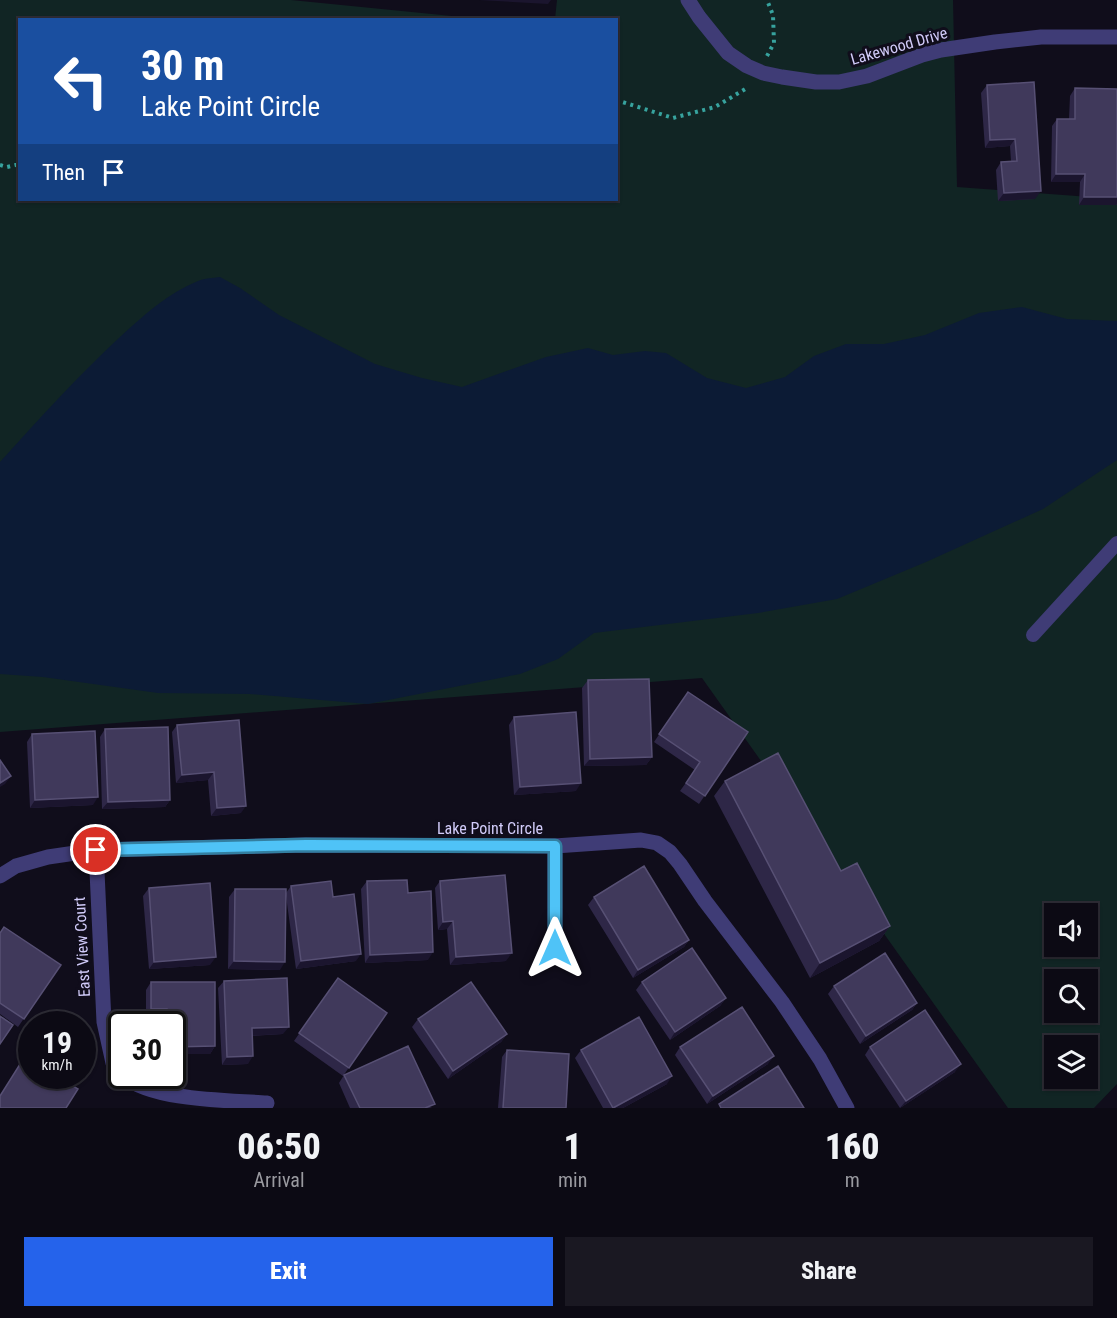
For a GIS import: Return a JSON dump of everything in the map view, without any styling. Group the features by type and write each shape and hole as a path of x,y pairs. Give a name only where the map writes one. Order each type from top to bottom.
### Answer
{"street":[{"name":"Lakewood Drive","path":"688,0 728,53 747,66 763,73 816,81 839,82 867,76 922,55 995,42 1041,37 1117,37"},
{"name":"Lake Point Circle","path":"0,876 16,866 48,857 96,850 306,845 555,846 641,840 657,843 670,852 782,1002 820,1059 847,1108"},
{"path":"555,846 555,948"},
{"name":"East View Court","path":"96,850 104,1022 108,1040"},
{"name":"East View Court","path":"145,1089 208,1099 267,1103"}],"lane":[{"path":"1033,635 1117,543"}],"path":[{"path":"764,60 774,43 774,15 767,0"},
{"path":"618,101 672,118 715,107 750,86"},
{"path":"0,165 7,167 18,164"}],"green space":[{"path":"0,0 291,0 472,18 18,18 18,201 618,201 618,18 555,18 557,0 953,0 957,187 1117,199 1117,1084 1094,1108 1008,1108 702,678 0,732"}],"water":[{"path":"220,277 279,315 375,364 462,387 546,357 588,348 613,355 645,351 666,353 707,378 746,388 785,377 814,356 846,344 884,344 925,335 979,313 1022,307 1067,319 1117,321 1117,460 1043,509 837,599 758,613 594,633 558,659 520,674 368,704 250,694 158,693 43,677 0,674 0,462 89,367 147,313 166,298 187,286 203,279"}],"building":[{"path":"1034,82 1041,191 1004,193 1001,162 1017,161 1015,139 990,140 987,85"},
{"path":"1075,88 1117,89 1117,197 1084,197 1085,174 1056,174 1057,119 1075,119"},
{"path":"649,679 652,757 590,759 588,680"},
{"path":"688,692 748,732 705,796 686,783 700,762 659,734"},
{"path":"576,712 581,783 520,787 514,717"},
{"path":"239,720 246,806 217,808 214,772 182,775 177,725"},
{"path":"168,727 170,800 108,802 105,729"},
{"path":"95,731 98,797 35,800 32,734"},
{"path":"778,753 841,871 857,863 890,926 820,963 725,781"},
{"path":"0,760 11,776 0,783"},
{"path":"644,866 689,940 638,970 594,897"},
{"path":"505,875 512,953 456,957 453,921 443,922 440,881"},
{"path":"407,880 408,893 431,891 433,952 370,955 367,881"},
{"path":"331,881 333,897 354,894 361,954 301,961 291,886"},
{"path":"210,883 216,957 154,962 149,888"},
{"path":"235,889 286,889 285,962 234,961"},
{"path":"4,927 61,965 29,1011 18,1011 18,1015 0,1003 0,933"},
{"path":"692,948 726,998 675,1032 642,982"},
{"path":"885,953 917,1003 866,1036 834,986"},
{"path":"287,978 289,1027 252,1028 253,1056 227,1057 224,981"},
{"path":"338,978 387,1013 349,1068 299,1033"},
{"path":"151,982 215,982 215,1046 186,1047 186,1011 151,1009"},
{"path":"471,982 507,1034 453,1071 418,1019"},
{"path":"742,1007 774,1056 713,1096 680,1047"},
{"path":"925,1010 961,1064 906,1101 870,1047"},
{"path":"0,1016 13,1025 0,1044"},
{"path":"639,1017 672,1076 613,1108 581,1050"},
{"path":"408,1046 435,1104 425,1108 360,1108 344,1075"},
{"path":"507,1050 569,1054 566,1108 503,1108"},
{"path":"778,1066 804,1108 721,1108 719,1104"},
{"path":"18,1067 18,1089 78,1089 66,1108 0,1108 0,1096"}],"route":[{"path":"96,850 306,845 555,846 555,948"}]}
